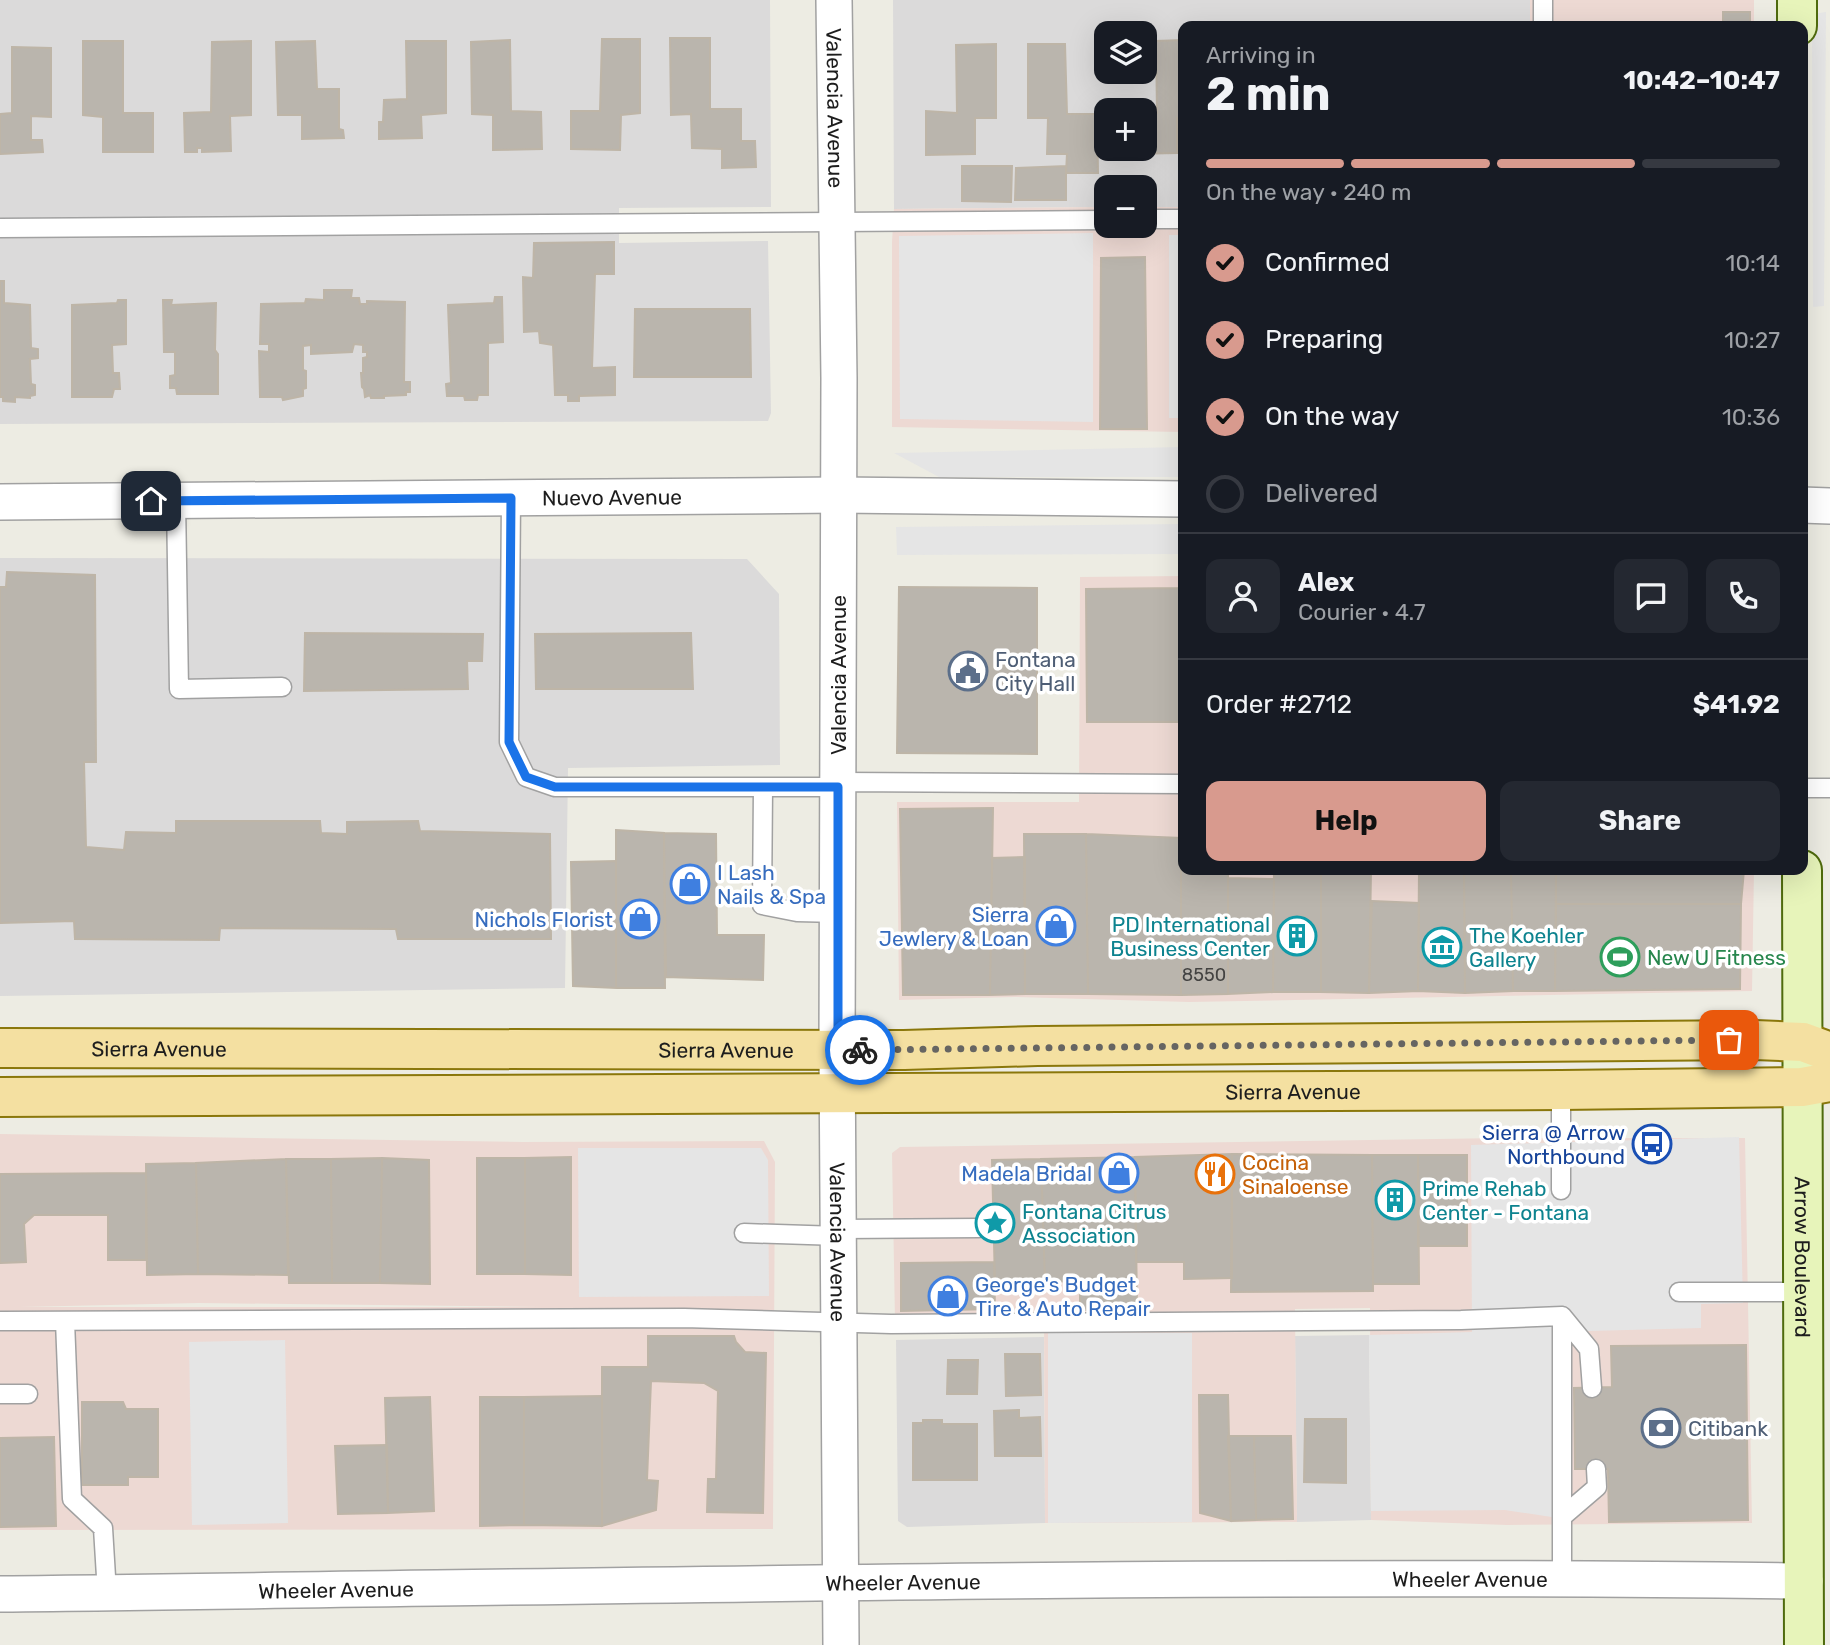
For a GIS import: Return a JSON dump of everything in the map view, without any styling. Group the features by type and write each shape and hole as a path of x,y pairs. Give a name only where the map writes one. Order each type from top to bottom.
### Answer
{"main road":[{"path":"1797,0 1797,21"},
{"name":"Arrow Boulevard","path":"1802,875 1816,1047 1803,1292 1804,1645"},
{"name":"Sierra Avenue","path":"0,1048 838,1050 1755,1040 1816,1047"},
{"name":"Sierra Avenue","path":"0,1097 1561,1090 1816,1085"}],"street":[{"name":"Valencia Avenue","path":"834,0 839,495 841,1645"},
{"name":"Nuevo Avenue","path":"0,502 839,495 1178,499"},
{"path":"1808,505 1830,506"},
{"name":"Wheeler Avenue","path":"0,1594 841,1582 1562,1577 1805,1581"}],"lane":[{"path":"1543,0 1543,21"},
{"path":"1157,219 1178,219"},
{"path":"0,228 1094,220"},
{"path":"511,498 509,742 526,777 555,787 1178,785"},
{"path":"176,501 179,689 282,687"},
{"path":"763,788 762,905 797,912 838,913"},
{"path":"1808,788 1830,788"},
{"path":"1561,1090 1561,1190"},
{"path":"744,1233 979,1228"},
{"path":"1678,1293 1803,1292"},
{"path":"0,1321 684,1318 839,1324 1461,1320 1562,1316"},
{"path":"1562,1316 1589,1349 1592,1388"},
{"path":"1562,1316 1562,1577"},
{"path":"65,1321 72,1499 103,1528 107,1593"},
{"path":"0,1394 29,1394"},
{"path":"1562,1517 1597,1487 1596,1469"}],"shaded area":[{"path":"0,0 770,0 771,207 619,208 619,243 768,241 771,413 768,421 0,424"},
{"path":"893,0 1530,0 1530,21 1178,21 1178,207 1157,207 1157,175 1094,175 1094,207 894,209"},
{"path":"1530,0 1754,0 1754,21 1530,21"},
{"path":"1826,12 1824,306 1813,307 1812,14"},
{"path":"1094,207 1094,238 1157,238 1157,207 1178,207 1178,432 892,427 894,209"},
{"path":"1093,233 1093,422 900,419 899,236"},
{"path":"1169,235 1178,235 1178,418 1169,418"},
{"path":"1178,447 1178,477 939,477 894,453"},
{"path":"1178,524 1178,554 897,555 896,527"},
{"path":"0,558 747,559 779,594 780,765 568,768 565,988 0,996"},
{"path":"1178,576 1178,875 1754,875 1752,991 1189,1002 1015,997 899,1000 897,802 1079,802 1080,577"},
{"path":"0,1134 523,1142 764,1141 775,1162 773,1529 0,1530","holes":["199,1303 543,1307 20,1307"]},
{"path":"1739,1137 1743,1303 1701,1304 1701,1328 1553,1332 1558,1518 1505,1510 1371,1511 1369,1335 1472,1332 1471,1145"},
{"path":"1503,1138 1745,1138 1752,1523 1507,1525 1371,1520 1370,1308 1295,1309 1297,1522 1045,1523 1044,1311 996,1313 996,1320 895,1321 892,1153 900,1147"},
{"path":"578,1148 761,1148 768,1160 769,1296 579,1297"},
{"path":"1048,1333 1192,1333 1192,1522 1048,1523"},
{"path":"1369,1335 1371,1520 1297,1522 1295,1336"},
{"path":"1044,1337 1045,1523 907,1527 898,1521 896,1340"},
{"path":"285,1340 288,1523 192,1525 189,1342"}],"building":[{"path":"1723,12 1750,12 1750,21 1723,21"},
{"path":"670,38 710,38 710,109 741,109 741,141 755,141 756,167 722,168 722,149 692,148 691,114 671,115"},
{"path":"602,39 640,39 640,113 621,115 620,150 571,149 571,111 600,111"},
{"path":"510,40 511,111 541,112 542,149 493,150 493,115 472,114 471,42"},
{"path":"1178,40 1177,153 1157,153 1157,41"},
{"path":"83,41 123,41 123,113 153,113 153,152 103,152 103,117 83,115"},
{"path":"251,41 251,115 230,116 231,151 202,152 202,148 197,148 197,152 185,152 184,113 211,112 212,42"},
{"path":"315,41 317,89 339,89 339,129 343,130 344,138 302,139 302,115 278,115 276,42"},
{"path":"406,41 446,41 446,113 421,115 422,138 379,139 379,122 383,122 384,100 407,99"},
{"path":"996,44 996,118 975,118 975,154 926,155 926,111 957,113 956,45"},
{"path":"1028,44 1065,44 1067,114 1094,114 1094,161 1098,161 1098,173 1066,173 1067,154 1047,154 1048,118 1028,118"},
{"path":"12,47 51,48 51,117 31,116 31,140 42,140 43,152 0,154 0,114 12,113"},
{"path":"962,166 1012,166 1011,202 962,201"},
{"path":"1066,166 1066,200 1015,200 1016,168"},
{"path":"614,242 614,274 595,274 592,368 615,367 615,395 579,396 579,401 568,401 568,395 555,395 553,345 540,343 539,331 524,332 523,277 533,278 534,243"},
{"path":"1145,257 1147,429 1100,429 1101,258"},
{"path":"0,281 4,281 4,303 30,305 31,348 38,349 38,358 30,359 31,384 35,385 35,395 30,398 15,397 15,402 3,401 3,397 0,397"},
{"path":"324,290 352,290 351,298 359,298 360,304 367,304 367,301 405,302 404,382 410,382 410,392 384,398 371,398 370,395 365,397 361,373 363,358 367,357 367,352 363,352 363,345 354,344 352,352 311,354 311,345 303,346 306,388 303,389 303,396 283,400 282,397 260,397 259,351 269,352 269,344 260,344 261,304 305,303 306,299 324,300"},
{"path":"495,297 502,297 503,342 488,343 488,395 478,395 477,400 465,400 464,396 447,396 446,384 451,383 448,305 494,303"},
{"path":"118,300 126,300 126,344 112,345 113,373 119,373 120,389 114,389 112,397 72,397 72,305 117,303"},
{"path":"163,300 172,300 171,305 216,303 218,394 177,394 176,388 170,388 170,376 175,375 175,352 164,352"},
{"path":"635,309 750,309 751,377 634,377"},
{"path":"7,572 95,575 96,762 84,762 86,847 124,850 126,832 176,833 176,821 320,821 321,833 347,834 347,822 418,821 420,831 550,834 551,939 398,939 396,929 220,928 219,940 75,939 74,921 0,923 0,587 6,587"},
{"name":"Fontana City Hall","path":"899,587 1037,588 1037,754 897,753"},
{"path":"1178,588 1178,722 1087,722 1086,589"},
{"path":"305,633 483,634 482,661 467,661 468,689 304,691"},
{"path":"691,633 693,689 536,689 535,634"},
{"path":"993,808 990,995 903,995 900,809"},
{"name":"Nichols Florist","path":"616,830 664,833 665,988 616,988"},
{"name":"I Lash Nails & Spa","path":"664,833 716,834 717,935 764,935 763,980 666,977"},
{"name":"Sierra Jewlery & Loan","path":"1024,834 1086,834 1088,994 1025,994"},
{"path":"1086,834 1178,838 1178,875 1181,875 1181,995 1088,994"},
{"path":"1025,857 1025,994 990,995 992,858"},
{"path":"616,861 616,988 573,986 571,862"},
{"path":"1181,875 1228,875 1228,994 1181,995"},
{"name":"PD International Business Center","path":"1274,875 1321,875 1321,992 1273,992"},
{"path":"1321,875 1371,875 1369,993 1321,992"},
{"name":"The Koehler Gallery","path":"1419,875 1464,875 1465,993 1418,991"},
{"path":"1464,875 1511,875 1513,991 1465,993"},
{"path":"1511,875 1556,875 1555,991 1513,991"},
{"path":"1556,875 1744,875 1741,904 1556,904"},
{"path":"1228,878 1274,879 1273,992 1228,994"},
{"path":"1372,901 1419,903 1418,991 1369,993"},
{"path":"1556,904 1741,904 1740,989 1555,991"},
{"path":"1232,1154 1372,1155 1373,1291 1231,1292"},
{"path":"1232,1154 1232,1278 1184,1279 1184,1262 1136,1262 1135,1157"},
{"name":"Prime Rehab Center - Fontana","path":"1372,1155 1418,1155 1419,1284 1373,1284"},
{"path":"1418,1155 1467,1155 1467,1246 1418,1246"},
{"path":"571,1157 571,1275 525,1274 525,1158"},
{"path":"1135,1157 1137,1309 1080,1310 1080,1281 1045,1282 1041,1159"},
{"path":"382,1158 380,1283 332,1283 331,1159"},
{"path":"382,1158 429,1160 430,1284 380,1283"},
{"path":"477,1158 525,1158 525,1274 477,1274"},
{"path":"286,1159 331,1159 332,1283 289,1283"},
{"path":"286,1159 288,1275 198,1274 196,1163"},
{"path":"1041,1159 1045,1282 995,1284 992,1160"},
{"path":"196,1163 198,1274 147,1275 146,1164"},
{"path":"146,1173 146,1260 108,1260 108,1215 34,1215 24,1224 26,1262 0,1263 0,1174"},
{"name":"George's Budget Tire & Auto Repair","path":"994,1262 995,1309 901,1311 901,1263"},
{"path":"648,1336 734,1336 745,1352 766,1353 763,1513 707,1512 708,1479 716,1479 718,1391 704,1383 651,1381 647,1480 658,1481 656,1510 602,1526 602,1367 648,1367"},
{"name":"Citibank","path":"1746,1345 1748,1520 1609,1522 1608,1469 1575,1469 1574,1388 1612,1387 1611,1346"},
{"path":"1005,1354 1040,1354 1041,1395 1006,1396"},
{"path":"948,1360 978,1360 977,1394 947,1394"},
{"path":"1199,1395 1228,1395 1231,1521 1200,1513"},
{"path":"602,1396 602,1526 524,1525 524,1397"},
{"path":"430,1397 434,1511 388,1513 385,1398"},
{"path":"480,1397 524,1397 524,1525 480,1526"},
{"path":"82,1402 123,1402 126,1409 158,1409 158,1477 128,1477 128,1485 82,1485"},
{"path":"1019,1410 1019,1418 1040,1417 1041,1456 995,1456 994,1411"},
{"path":"1305,1419 1346,1419 1346,1483 1304,1482"},
{"path":"923,1420 942,1420 942,1424 977,1424 977,1480 913,1480 913,1423 923,1423"},
{"path":"1228,1436 1254,1436 1256,1520 1231,1521"},
{"path":"1254,1436 1291,1436 1293,1519 1256,1520"},
{"path":"54,1437 56,1526 0,1527 0,1438"},
{"path":"387,1445 388,1513 338,1514 335,1446"}],"way so far":[{"path":"860,1050 1729,1040"}],"place":[{"name":"Fontana City Hall","path":"968,671"},
{"name":"I Lash Nails & Spa","path":"690,884"},
{"name":"Nichols Florist","path":"640,919"},
{"name":"Sierra Jewlery & Loan","path":"1056,926"},
{"name":"PD International Business Center","path":"1297,936"},
{"name":"The Koehler Gallery","path":"1442,947"},
{"name":"New U Fitness","path":"1620,957"},
{"name":"Sierra @ Arrow Northbound","path":"1652,1144"},
{"name":"Madela Bridal","path":"1119,1173"},
{"name":"Cocina Sinaloense","path":"1215,1174"},
{"name":"Prime Rehab Center - Fontana","path":"1395,1200"},
{"name":"Fontana Citrus Association","path":"995,1223"},
{"name":"George's Budget Tire & Auto Repair","path":"948,1296"},
{"name":"Citibank","path":"1661,1428"}],"route":[{"path":"151,501 511,498 509,742 526,777 555,787 838,787 838,1050 860,1050"}]}
